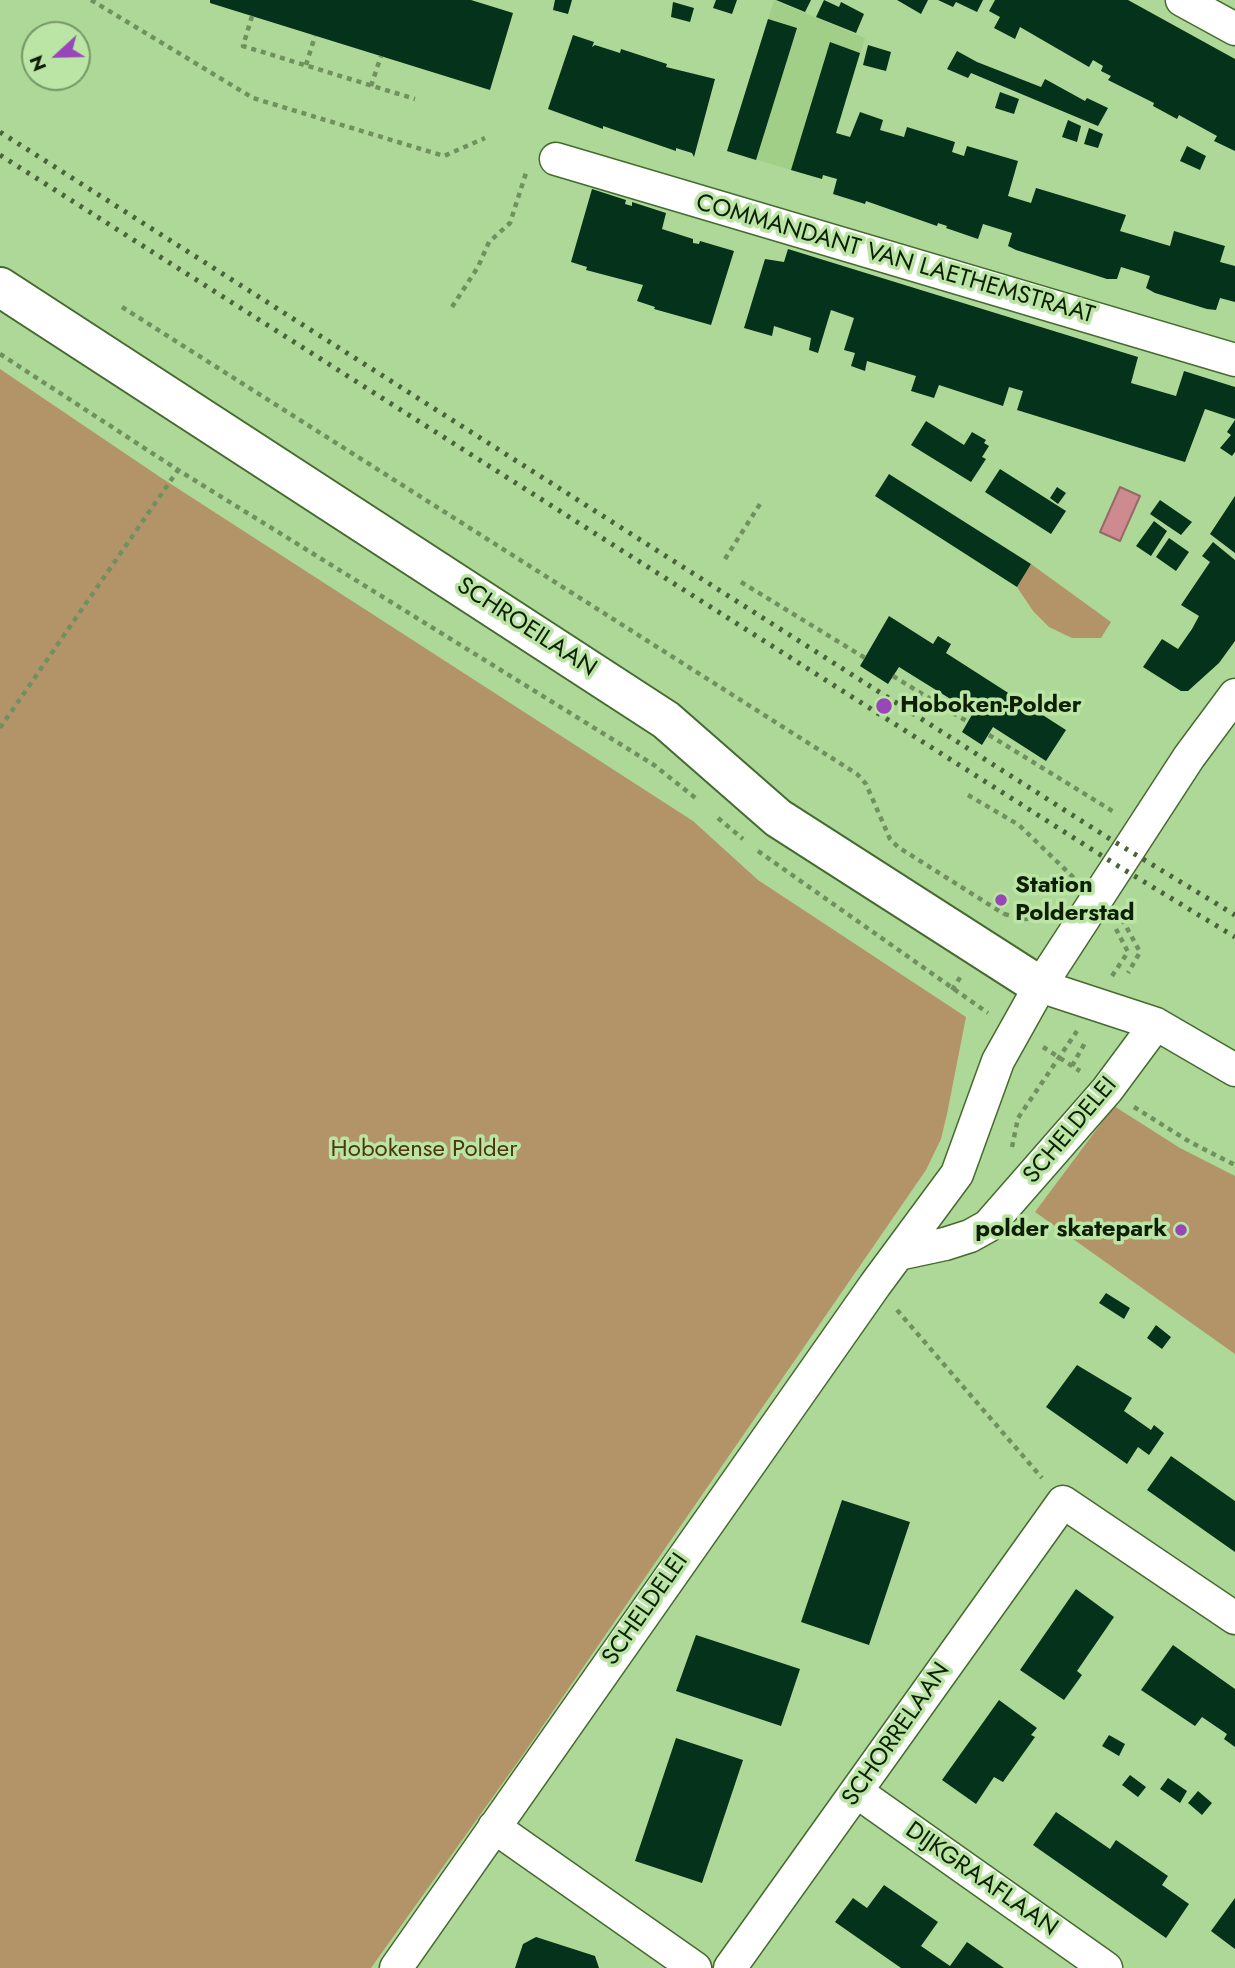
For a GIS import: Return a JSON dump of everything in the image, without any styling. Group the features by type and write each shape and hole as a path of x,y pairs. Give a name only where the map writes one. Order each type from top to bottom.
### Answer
{"street":[{"path":"1182,0 1235,29"},
{"name":"COMMANDANT VAN LAETHEMSTRAAT","path":"542,161 1235,360"},
{"name":"SCHROEILAAN","path":"0,287 666,720 778,818 1040,986"},
{"name":"SCHELDELEI","path":"396,1968 875,1285 957,1174 998,1061 1015,1029 1040,986 1189,757 1235,695"},
{"path":"1040,986 1156,1024 1235,1070"},
{"name":"SCHELDELEI","path":"898,1254 945,1244 988,1226 1107,1090 1156,1024"},
{"path":"1063,1502 1235,1618"},
{"name":"SCHORRELAAN","path":"730,1968 1063,1502"},
{"name":"DIJKGRAAFLAAN","path":"857,1792 1106,1968"},
{"path":"494,1827 695,1968"}],"path":[{"path":"91,0 253,98 444,156 485,138"},
{"path":"252,16 243,46 415,99"},
{"path":"306,65 315,36"},
{"path":"371,86 381,56"},
{"path":"452,307 478,267 489,242 510,223 542,161"},
{"path":"122,307 858,774 866,784 890,839 898,847 1004,914 1025,919 1052,911"},
{"path":"0,354 178,470 654,765 707,808"},
{"path":"0,728 178,470"},
{"path":"725,559 760,504"},
{"path":"741,582 865,658"},
{"path":"893,676 968,722"},
{"path":"989,735 1124,818"},
{"path":"968,794 1019,825 1079,884"},
{"path":"717,817 745,842"},
{"path":"754,849 952,990 1190,1142 1235,1165"},
{"path":"952,990 1004,914"},
{"path":"1072,1066 1086,1041"},
{"path":"875,1285 1063,1502"}],"shaded area":[{"path":"774,0 865,38 822,179 727,151"},
{"path":"1120,487 1140,496 1120,541 1100,532"}],"green space":[{"name":"Hobokense Polder","path":"0,369 160,477 693,821 758,880 966,1017 941,1139 926,1170 522,1756 371,1968 0,1968"},
{"path":"1031,564 1111,622 1101,638 1072,638 1049,627 1033,611 1017,587"},
{"path":"1114,1106 1180,1148 1235,1176 1235,1354 1035,1212"}],"building":[{"path":"210,0 471,0 513,13 490,90 210,3"},
{"path":"555,0 572,0 568,14 553,10"},
{"path":"716,0 737,0 732,14 713,8"},
{"path":"776,0 811,0 805,12"},
{"path":"824,0 839,7 841,2 864,14 856,33 816,17"},
{"path":"897,0 928,0 921,14"},
{"path":"938,0 983,0 977,12 956,2 953,7"},
{"path":"995,0 1128,0 1235,59 1235,151 1214,141 1217,136 1179,115 1177,119 1153,106 1154,103 1108,80 1111,76 1101,71 1103,66 1093,60 1089,67 1020,27 1015,39 994,28 1000,17 989,11"},
{"path":"673,2 694,8 690,22 671,17"},
{"path":"768,19 797,28 756,160 727,151"},
{"path":"573,35 594,42 592,47 595,45 620,53 621,49 667,64 666,67 715,79 694,157 692,153 676,148 676,151 603,126 603,129 548,109"},
{"path":"830,42 860,53 836,133 850,137 860,112 883,120 880,130 904,137 907,127 955,142 952,152 964,156 967,146 1018,161 1008,196 1031,203 1036,188 1126,215 1120,231 1170,246 1174,231 1225,246 1220,262 1235,266 1235,302 1220,298 1216,310 1207,309 1146,288 1150,276 1121,267 1117,279 1107,279 1016,250 1008,246 1012,233 983,224 978,239 938,223 937,226 866,201 865,204 833,194 837,179 823,175 822,179 791,170"},
{"path":"868,45 891,52 886,71 863,65"},
{"path":"957,51 977,62 1041,87 1045,79 1085,101 1087,98 1108,108 1098,126 971,73 968,78 947,69"},
{"path":"1000,92 1019,99 1014,114 995,108"},
{"path":"1068,120 1081,126 1077,142 1062,137"},
{"path":"1089,128 1103,134 1098,148 1084,144"},
{"path":"1187,146 1206,156 1200,170 1180,161"},
{"path":"592,189 626,200 625,204 632,206 632,202 666,213 662,229 693,239 693,243 699,244 700,241 734,251 711,325 654,309 655,307 637,301 643,285 586,270 587,267 571,262"},
{"path":"788,249 1138,357 1131,383 1176,396 1184,371 1235,387 1235,419 1205,409 1185,462 1017,410 1023,391 1009,387 1003,406 939,385 934,398 911,391 916,376 867,361 865,371 851,366 855,353 844,350 854,318 831,310 818,353 809,350 811,338 774,326 772,336 744,328 765,259 784,262"},
{"path":"1235,420 1235,452 1232,456 1220,448 1231,435 1227,432"},
{"path":"926,421 964,445 972,432 986,440 984,443 989,446 982,457 986,459 971,482 911,445"},
{"path":"1000,469 1066,511 1051,534 985,492"},
{"path":"889,474 1031,564 1017,587 875,496"},
{"path":"1057,487 1066,493 1058,504 1050,498"},
{"path":"1235,496 1235,553 1210,534"},
{"path":"1160,500 1192,522 1181,535 1150,514"},
{"path":"1154,521 1167,531 1151,556 1136,546"},
{"path":"1169,538 1189,552 1176,571 1156,557"},
{"path":"1213,542 1235,560 1235,641 1219,663 1188,691 1181,691 1143,667 1162,639 1178,649 1192,629 1199,616 1181,605 1210,562 1202,556"},
{"name":"Hoboken-Polder","path":"889,616 933,644 938,636 951,644 946,653 1066,730 1046,761 993,727 982,745 962,732 973,713 899,667 888,684 860,666"},
{"path":"1106,1293 1130,1308 1124,1319 1099,1303"},
{"path":"1156,1325 1171,1337 1162,1349 1147,1338"},
{"path":"1077,1365 1132,1398 1124,1411 1151,1430 1154,1425 1164,1433 1149,1455 1138,1447 1127,1464 1046,1407"},
{"path":"1171,1456 1235,1501 1235,1552 1147,1490"},
{"path":"842,1500 910,1522 869,1645 801,1622"},
{"path":"1076,1589 1114,1617 1077,1671 1082,1675 1064,1700 1020,1670"},
{"path":"696,1635 800,1669 781,1726 676,1691"},
{"path":"1173,1645 1235,1689 1235,1747 1224,1739 1227,1734 1202,1717 1195,1726 1141,1690"},
{"path":"999,1700 1037,1728 1031,1735 1035,1737 1003,1782 994,1777 976,1804 942,1780"},
{"path":"1109,1735 1125,1744 1119,1756 1102,1746"},
{"path":"676,1738 743,1760 702,1883 635,1861"},
{"path":"1130,1775 1146,1787 1138,1797 1122,1785"},
{"path":"1168,1778 1187,1791 1180,1803 1160,1789"},
{"path":"1198,1791 1212,1803 1202,1815 1188,1803"},
{"path":"1056,1812 1110,1849 1116,1840 1168,1876 1162,1885 1189,1904 1166,1938 1033,1845"},
{"path":"884,1885 938,1922 921,1946 950,1966 967,1942 1004,1968 901,1968 835,1922 853,1898 867,1908"},
{"path":"1235,1898 1235,1949 1211,1931"},
{"path":"536,1937 595,1956 599,1968 515,1968 523,1944"}],"railway":[{"path":"0,132 1110,839 1235,915"},
{"path":"0,155 1118,866 1235,937"}],"place":[{"name":"Hoboken-Polder","path":"884,706"},
{"name":"Station Polderstad","path":"1001,900"},
{"name":"polder skatepark","path":"1181,1230"}]}
